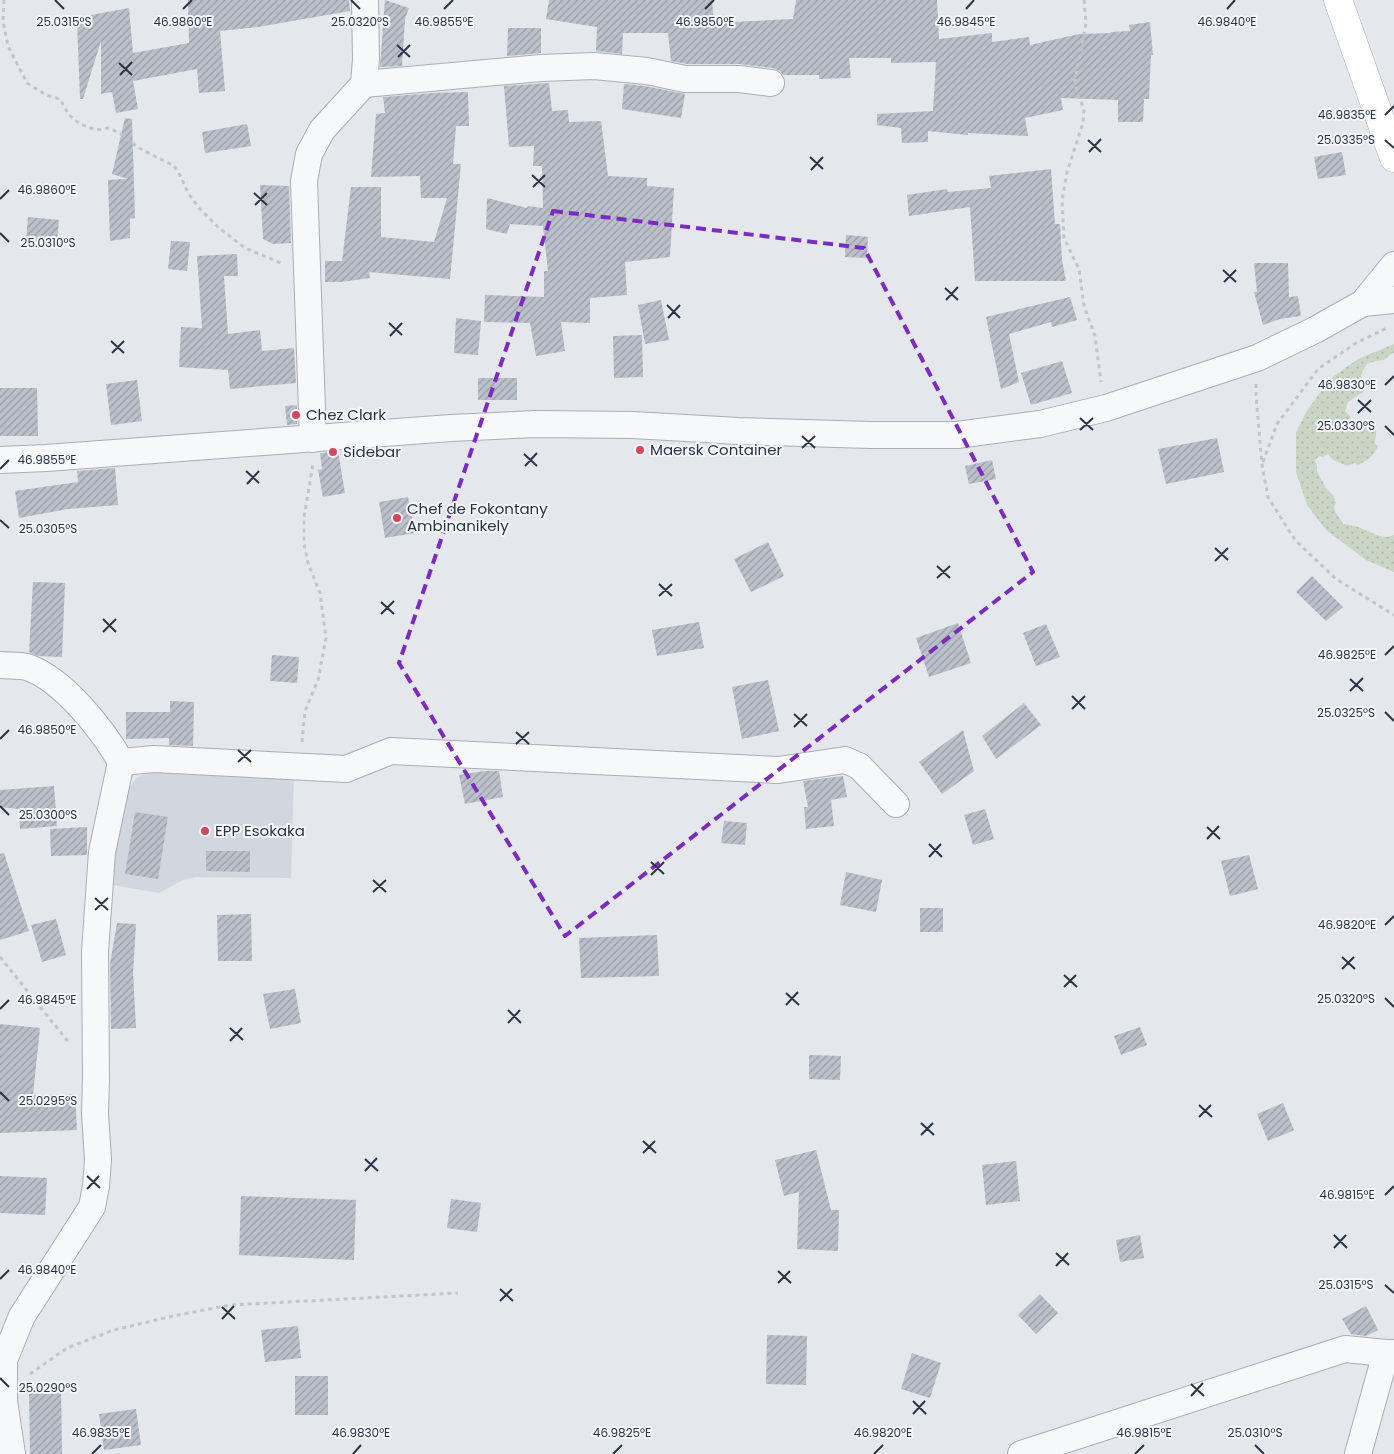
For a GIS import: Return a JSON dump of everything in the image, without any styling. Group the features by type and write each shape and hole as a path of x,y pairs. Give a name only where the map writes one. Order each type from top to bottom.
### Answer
{"main road":[{"path":"1338,0 1394,158"}],"street":[{"path":"313,438 304,181 309,154 322,130 364,84 366,59 365,0"},
{"path":"364,84 541,68 594,66 647,71 685,79 739,79 771,83"},
{"path":"0,460 536,424 633,425 785,433 958,435 1040,424 1106,408 1257,358 1315,330 1362,303 1394,266"},
{"path":"1362,303 1394,300"},
{"path":"0,665 26,667 45,676 82,708 108,740 121,762 102,852 94,952 96,1078 94,1114 98,1160 96,1186 92,1207 22,1316 4,1360 4,1401 12,1454"},
{"path":"121,762 154,759 299,765 346,769 391,751 778,770 845,760 859,766 896,804"},
{"path":"1021,1454 1345,1349 1390,1353 1358,1454"}],"path":[{"path":"4,0 3,21 8,46 27,83 46,95 60,99 69,115 80,124 96,130 108,128 118,132 139,148 174,166 181,176 188,193 199,208 218,227 244,248 308,277"},
{"path":"1084,0 1086,23 1075,81 1084,109 1083,123 1067,172 1062,200 1064,238 1078,269 1084,306 1095,336 1106,408"},
{"path":"1262,465 1278,424 1318,369 1356,343 1394,326"},
{"path":"1257,358 1256,395 1262,465 1268,497 1295,540 1336,579 1394,615"},
{"path":"299,765 305,711 318,680 326,638 320,593 308,562 304,544 304,518 313,466 313,438"},
{"path":"0,957 53,1021 96,1078"},
{"path":"4,1401 20,1381 67,1348 114,1330 230,1304 458,1293"}],"highlighted area":[{"path":"553,211 864,248 1033,572 565,936 399,663"}],"shaded area":[{"name":"EPP Esokaka","path":"157,770 294,776 291,878 195,877 183,880 159,893 107,884 129,789 136,778"}],"green space":[{"path":"1394,344 1394,352 1384,360 1367,364 1361,378 1365,382 1363,392 1348,402 1345,411 1350,416 1351,423 1361,422 1364,425 1375,427 1375,444 1378,446 1372,456 1358,465 1354,463 1348,466 1333,460 1328,454 1323,457 1319,456 1315,461 1317,471 1326,488 1333,495 1336,503 1334,507 1336,514 1343,524 1358,527 1385,537 1394,535 1394,572 1366,560 1326,530 1307,505 1296,472 1296,433 1306,412 1334,376 1358,359"}],"building":[{"path":"188,0 349,0 350,11 258,27 220,31 225,91 199,93 197,69 133,81 138,109 116,113 112,92 101,94 101,41 83,99 80,99 77,21 91,15 129,8 133,53 189,43"},
{"path":"385,0 409,8 405,19 402,66 380,67"},
{"path":"549,0 712,0 714,23 793,19 796,0 937,0 939,39 992,33 992,42 1029,37 1030,45 1079,34 1130,31 1129,25 1150,22 1153,55 1151,55 1149,99 1144,99 1143,122 1118,122 1118,100 1061,98 1063,110 1025,118 1028,136 968,133 968,135 928,131 928,142 902,143 901,128 877,125 877,114 933,111 936,62 891,63 891,58 849,58 851,78 819,79 819,75 783,75 780,71 773,68 739,64 687,64 671,61 668,33 623,33 622,54 596,51 597,27 546,19"},
{"path":"508,28 541,28 541,53 507,56"},
{"path":"549,83 552,111 568,110 569,122 601,121 608,176 647,178 647,186 674,188 670,257 625,262 627,295 590,298 590,323 561,322 565,351 536,356 530,323 484,322 485,295 544,297 544,271 548,271 543,226 510,224 507,234 486,229 487,198 527,208 528,206 543,208 542,166 533,166 534,146 509,147 504,86"},
{"path":"624,84 685,94 681,118 622,109"},
{"path":"468,92 469,126 456,126 453,164 461,164 450,279 369,272 370,278 325,282 325,261 342,261 351,187 381,187 381,237 434,242 447,198 421,198 420,176 371,177 376,114 385,113 383,97"},
{"path":"125,118 132,119 135,218 130,219 130,238 110,241 108,180 128,179 112,174"},
{"path":"247,124 251,146 205,153 202,132"},
{"path":"1342,152 1346,175 1318,179 1314,157"},
{"path":"1051,169 1055,224 1060,224 1062,260 1066,281 975,281 970,207 909,216 907,195 947,189 948,192 991,188 989,176"},
{"path":"260,185 289,186 291,243 273,244 263,239"},
{"path":"28,217 59,220 57,242 26,240"},
{"path":"846,235 868,237 867,258 845,257"},
{"path":"171,241 190,242 187,271 168,269"},
{"path":"237,254 238,276 224,276 228,334 260,330 262,351 294,348 296,383 230,389 228,370 179,367 181,327 202,328 197,256"},
{"path":"1254,263 1288,263 1289,297 1298,296 1301,316 1280,319 1263,325 1254,292 1257,292"},
{"path":"1070,297 1077,320 1052,327 1051,322 1009,334 1019,382 1001,389 986,317"},
{"path":"661,300 669,340 645,344 638,305"},
{"path":"456,318 481,321 478,355 454,353"},
{"path":"642,335 643,377 614,378 613,336"},
{"path":"1062,361 1072,393 1031,405 1021,373"},
{"path":"478,378 517,378 517,400 478,400"},
{"path":"137,380 142,421 111,425 106,384"},
{"path":"0,388 37,388 38,436 0,436"},
{"path":"297,405 297,424 287,425 285,406"},
{"path":"1217,438 1224,472 1166,484 1158,449"},
{"path":"338,451 345,493 323,497 318,470 322,469 320,453"},
{"path":"992,460 996,479 969,484 965,466"},
{"path":"115,468 118,505 68,509 19,518 15,491 78,482 77,471"},
{"name":"Chef de Fokontany Ambinanikely","path":"408,497 415,533 385,538 379,502"},
{"path":"768,542 784,576 751,592 734,559"},
{"path":"1312,576 1343,607 1326,621 1296,592"},
{"path":"33,582 65,583 62,657 38,656 29,652"},
{"path":"699,622 704,648 657,656 652,630"},
{"path":"958,623 971,663 929,677 916,638"},
{"path":"1046,624 1060,657 1036,666 1023,633"},
{"path":"272,655 299,657 297,683 270,681"},
{"path":"768,680 779,731 742,739 732,687"},
{"path":"170,701 194,702 193,746 169,745 169,738 126,739 126,712 170,712"},
{"path":"1024,703 1041,725 996,759 982,736"},
{"path":"963,730 974,771 942,794 919,762"},
{"path":"499,771 503,797 465,804 459,775"},
{"path":"843,776 847,797 831,800 834,826 806,829 804,807 808,807 803,781"},
{"path":"54,786 57,826 20,829 19,809 0,807 0,790"},
{"path":"985,809 994,839 973,845 964,815"},
{"path":"135,812 168,817 158,879 125,874"},
{"path":"724,821 747,823 745,845 721,843"},
{"path":"87,827 87,855 51,856 50,829"},
{"path":"206,851 250,851 250,872 206,871"},
{"path":"4,853 29,931 0,940 0,854"},
{"path":"1249,855 1258,889 1230,896 1221,861"},
{"path":"846,872 882,880 876,912 840,905"},
{"path":"920,908 943,908 943,932 920,932"},
{"path":"251,914 252,961 218,961 217,915"},
{"path":"56,919 66,955 42,962 31,925"},
{"path":"117,923 136,924 133,973 136,1028 111,1029 110,964"},
{"path":"657,935 659,976 581,978 579,938"},
{"path":"295,989 301,1023 270,1029 263,994"},
{"path":"0,1024 40,1028 33,1095 75,1094 77,1130 0,1133"},
{"path":"1140,1027 1147,1045 1121,1055 1114,1036"},
{"path":"809,1055 841,1056 840,1080 809,1079"},
{"path":"1283,1103 1294,1130 1268,1141 1257,1114"},
{"path":"816,1150 831,1210 839,1210 838,1251 797,1249 799,1192 784,1196 775,1160"},
{"path":"1016,1161 1020,1201 986,1205 982,1165"},
{"path":"0,1176 47,1178 45,1215 0,1213"},
{"path":"241,1196 356,1200 354,1260 239,1255"},
{"path":"451,1199 481,1203 477,1232 447,1228"},
{"path":"1140,1235 1144,1258 1120,1262 1116,1240"},
{"path":"1040,1294 1058,1313 1036,1334 1018,1315"},
{"path":"1366,1306 1378,1330 1366,1336 1351,1334 1342,1319"},
{"path":"298,1326 301,1358 265,1362 261,1330"},
{"path":"767,1335 807,1336 806,1385 766,1384"},
{"path":"912,1353 941,1363 930,1398 901,1389"},
{"path":"295,1376 328,1376 328,1415 295,1415"},
{"path":"29,1387 61,1387 62,1454 30,1454"},
{"path":"136,1409 141,1445 104,1450 99,1414"}],"place":[{"name":"Chez Clark","path":"296,415"},
{"name":"Maersk Container","path":"640,450"},
{"name":"Sidebar","path":"333,452"},
{"name":"Chef de Fokontany Ambinanikely","path":"397,518"},
{"name":"EPP Esokaka","path":"205,831"}]}
